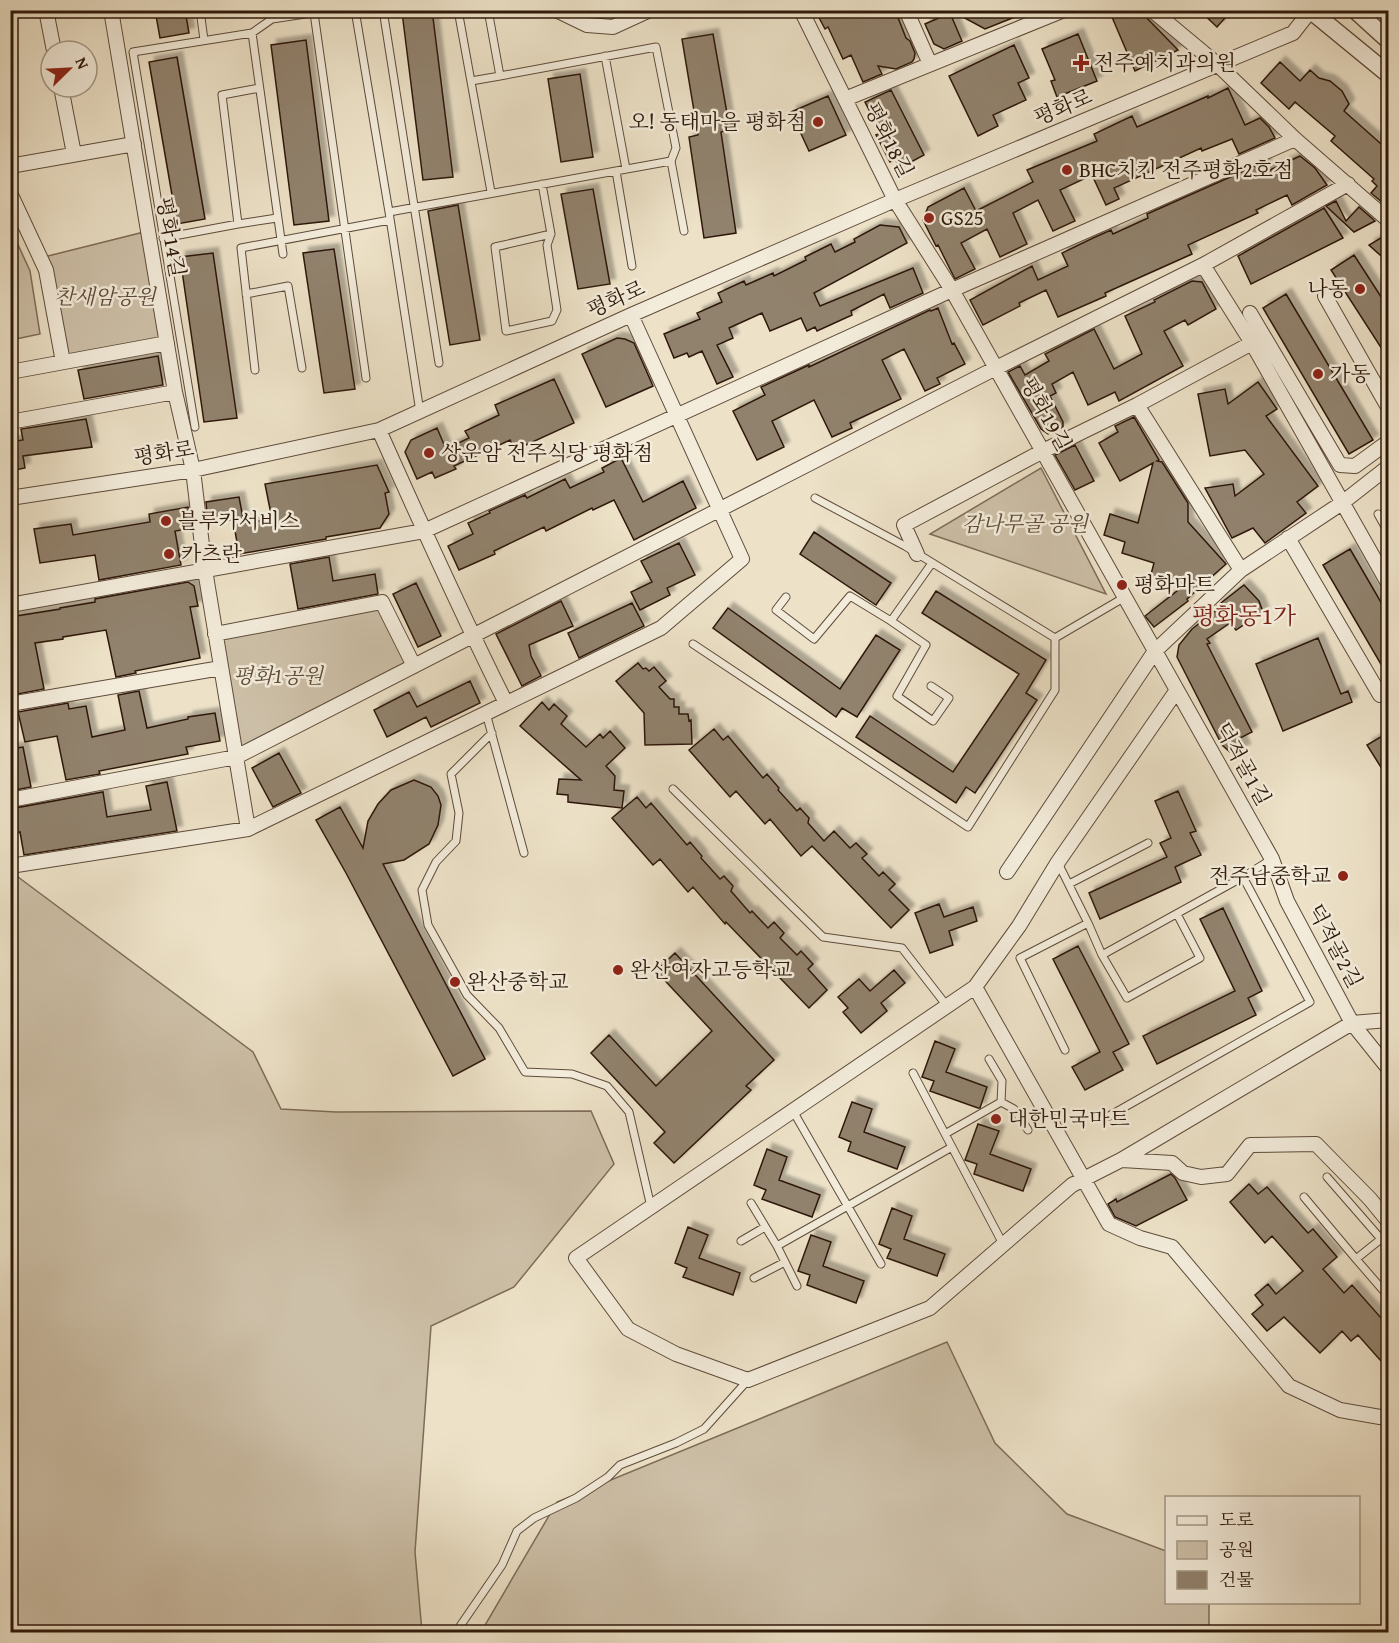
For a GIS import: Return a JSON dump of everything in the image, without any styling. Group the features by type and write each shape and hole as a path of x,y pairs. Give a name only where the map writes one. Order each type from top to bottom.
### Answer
{"street":[{"path":"46,10 52,39"},
{"name":"평화14길","path":"111,10 175,392 193,470 205,570 248,829"},
{"path":"556,11 587,25 613,27 650,10"},
{"name":"평화18길","path":"801,10 895,200"},
{"path":"906,10 930,64"},
{"name":"평화18길","path":"845,99 1064,10"},
{"path":"1152,10 1218,66 1295,139 1389,220"},
{"path":"1355,10 1389,40"},
{"path":"1311,11 1389,74"},
{"name":"평화로","path":"10,498 193,470 379,430 631,315 895,200 1293,33 1311,11"},
{"path":"63,99 74,154"},
{"path":"10,605 424,531 952,290 1295,139"},
{"path":"10,166 134,144"},
{"path":"10,800 236,757 996,368 1203,265 1348,184"},
{"path":"10,193 46,270 63,362"},
{"name":"평화19길","path":"895,200 952,290 1155,651"},
{"path":"1203,265 1252,343 1389,583"},
{"path":"1325,296 1389,407"},
{"path":"1250,313 1340,465 1356,466 1389,442"},
{"path":"10,866 248,829 661,628 742,559 631,315"},
{"path":"10,372 167,343"},
{"path":"917,554 904,525 1252,343"},
{"path":"10,422 175,392"},
{"path":"1137,405 1241,570"},
{"path":"379,430 472,636 506,703"},
{"path":"1007,872 1155,651 1241,570 1342,503 1389,467"},
{"path":"1288,538 1380,695 1389,691"},
{"path":"215,634 382,602 414,666"},
{"name":"덕적골1길","path":"1155,651 1272,859 1287,901"},
{"path":"10,704 221,668"},
{"path":"1177,690 1058,862 1019,926 975,987 576,1258 628,1329 676,1354 748,1380 930,1308 1072,1185 1121,1160 1352,1023 1389,1020"},
{"name":"덕적골2길","path":"1287,901 1352,1023 1389,1068"},
{"path":"975,987 1109,1224 1140,1238 1172,1247 1289,1386 1340,1410 1380,1417 1389,1416"},
{"path":"1121,1160 1172,1163 1183,1173 1201,1177 1227,1174 1250,1145 1316,1144 1389,1221"}],"lane":[{"path":"200,10 204,40"},
{"path":"270,10 272,19"},
{"path":"195,427 133,52 252,33 272,19 332,10"},
{"path":"355,10 420,412"},
{"path":"383,10 439,363"},
{"path":"458,10 491,192"},
{"path":"488,10 500,76"},
{"path":"314,13 366,378"},
{"path":"252,33 282,254"},
{"path":"471,81 656,47 676,148 671,161 684,231"},
{"path":"605,56 626,169"},
{"path":"238,224 222,95 259,88"},
{"path":"389,212 671,161"},
{"path":"616,171 632,266"},
{"path":"542,184 550,234 547,245 557,310 552,321 506,331 495,247 550,234"},
{"path":"163,238 277,218"},
{"path":"255,370 241,248 390,220"},
{"path":"246,294 288,286 302,368"},
{"path":"815,498 917,554 1055,638"},
{"path":"1378,514 1389,532"},
{"path":"891,621 932,563"},
{"path":"786,597 776,610 814,639 850,596 891,621 926,645 897,696 933,720 949,698 931,686"},
{"path":"1055,638 1125,597"},
{"path":"693,644 968,827 1055,690 1055,638"},
{"path":"486,713 524,853"},
{"path":"492,733 451,774 459,813 456,841 436,861 422,890 428,925 467,995 500,1028 525,1072 572,1074 607,1086 629,1112 651,1207"},
{"path":"673,789 823,937 902,948 947,1006"},
{"path":"1068,884 1148,843"},
{"path":"1102,955 1272,859"},
{"path":"1058,862 1102,955 1127,998 1200,958 1177,914"},
{"path":"1109,1116 1310,1002 1243,877"},
{"path":"1065,1050 1020,958 1088,923"},
{"path":"989,1059 1002,1081 1001,1102"},
{"path":"913,1073 1003,1244"},
{"path":"1001,1102 1014,1109 1028,1130"},
{"path":"945,1134 1001,1102"},
{"path":"793,1111 881,1264"},
{"path":"777,1246 952,1147"},
{"path":"1327,1177 1389,1247"},
{"path":"1304,1197 1389,1296"},
{"path":"751,1203 777,1246 797,1286"},
{"path":"741,1241 765,1227"},
{"path":"1356,1259 1381,1239"},
{"path":"754,1278 784,1262"},
{"path":"456,1632 502,1565 517,1531 534,1518 576,1498 608,1477 620,1466 704,1429 748,1380"},
{"path":"1386,1632 1389,1623"}],"green space":[{"path":"10,227 30,271 40,334 11,340"},
{"name":"찬새암공원","path":"148,231 167,343 63,362 40,258"},
{"name":"감나무골 공원","path":"1041,468 1106,594 930,534"},
{"name":"평화1공원","path":"382,602 414,666 236,757 215,634"},
{"path":"10,871 253,1052 281,1109 336,1112 591,1111 614,1164 514,1287 431,1326 415,1552 422,1632 11,1632"},
{"path":"947,1342 995,1443 1067,1514 1165,1551 1165,1604 1209,1604 1209,1632 481,1632 557,1502"}],"building":[{"path":"155,10 185,10 189,33 160,38"},
{"path":"432,10 453,177 423,180 402,12"},
{"path":"815,10 895,10 906,38 910,41 915,53 914,59 896,69 878,66 882,74 863,82 851,55 843,59 828,27 825,29"},
{"path":"950,10 1030,10 1030,11 985,29"},
{"path":"1109,10 1139,10 1178,50 1135,71"},
{"path":"1199,10 1232,10 1217,27"},
{"path":"950,13 962,41 944,49 934,44 925,24"},
{"path":"713,34 730,130 721,132 736,233 704,238 689,137 698,135 682,39"},
{"path":"1078,34 1097,81 1057,97 1051,81 1055,80 1042,49"},
{"path":"306,40 329,221 294,225 271,45"},
{"path":"1014,45 1029,78 1018,83 1026,100 993,115 998,126 978,136 949,76"},
{"path":"177,57 205,219 177,224 149,62"},
{"path":"1280,62 1300,81 1310,70 1319,78 1330,81 1342,91 1349,104 1344,111 1389,151 1389,208 1371,193 1377,186 1372,181 1374,179 1331,141 1335,136 1295,102 1289,109 1261,83"},
{"path":"580,74 593,157 561,162 548,79"},
{"path":"1228,88 1245,125 1260,118 1275,138 1239,154 1232,139 1202,151 1201,148 1114,188 1119,199 1106,205 1092,175 1060,190 1075,221 1053,231 1038,200 1013,213 1027,244 1000,257 987,229 961,243 975,269 955,279 923,220 928,207 964,188 976,211 1033,182 1027,170 1097,141 1094,134 1132,116 1137,127"},
{"path":"891,90 924,155 900,168 895,159 890,162 876,135 881,133 865,102"},
{"path":"828,96 846,135 809,151 791,112"},
{"path":"1300,156 1315,168 1327,185 1292,205 1287,195 1256,210 1258,213 1188,245 1192,254 1058,317 1046,290 983,325 970,300 1032,266 1038,280 1068,266 1062,253 1111,230 1113,234 1148,218 1147,214 1264,162 1268,171"},
{"path":"593,189 610,284 578,289 561,194"},
{"path":"1336,201 1346,221 1359,207 1375,221 1354,232 1326,206"},
{"path":"458,205 480,340 450,345 428,211"},
{"path":"1324,208 1343,238 1251,284 1238,256"},
{"path":"880,225 899,227 907,243 814,293 820,306 913,268 923,293 890,308 884,294 851,311 852,315 817,331 815,327 807,331 801,318 770,331 762,313 729,328 733,338 717,345 733,377 717,384 702,351 689,357 687,353 674,358 664,334 700,319 697,313 722,302 718,293 744,281 746,285 773,273 774,276 831,244 835,252"},
{"path":"1389,233 1389,263 1369,245"},
{"path":"334,249 355,389 324,393 303,253"},
{"path":"213,253 237,418 204,422 180,257"},
{"name":"나동","path":"1354,255 1389,309 1389,360 1331,270"},
{"path":"1192,281 1202,282 1216,309 1188,325 1185,320 1164,331 1183,366 1119,401 1115,392 1088,405 1073,372 1052,384 1056,393 1050,396 1063,422 1063,427 1048,434 1041,429 1008,372 1020,366 1025,375 1049,361 1045,354 1094,329 1114,369 1142,354 1125,316"},
{"name":"가동","path":"1286,294 1373,440 1349,454 1263,308"},
{"path":"938,308 952,344 954,343 965,364 937,378 940,384 925,391 904,349 882,360 901,399 850,423 852,428 832,437 814,400 772,421 784,447 757,460 733,411 765,395 761,387"},
{"path":"617,338 634,343 653,386 606,407 582,354"},
{"path":"158,356 163,385 84,399 78,370"},
{"path":"554,379 574,423 515,450 510,440 454,466 456,469 435,478 432,472 417,479 405,452 411,440 437,428 446,449 469,438 465,431 499,415 495,405"},
{"path":"1258,382 1277,409 1266,416 1318,486 1297,502 1306,513 1265,543 1253,528 1232,538 1205,488 1233,484 1235,496 1264,474 1245,450 1210,456 1198,394 1225,389 1228,404"},
{"path":"1134,417 1159,460 1157,461 1162,462 1188,503 1188,522 1226,564 1187,599 1188,601 1154,627 1145,616 1182,587 1150,578 1154,563 1122,553 1125,542 1104,535 1110,514 1138,523 1153,463 1120,481 1099,443 1118,432 1115,426"},
{"path":"86,419 92,447 23,456 25,468 10,471 10,442 23,440 21,429"},
{"path":"1075,445 1094,481 1075,490 1055,455"},
{"path":"621,458 643,502 683,481 696,508 634,540 614,500 593,510 592,508 546,531 544,527 494,551 495,554 459,570 448,546 473,534 468,523 490,513 489,511 525,495 527,498 565,479 570,488 604,472 602,468"},
{"path":"377,465 389,492 385,493 389,514 380,528 239,554 234,525 272,519 265,484"},
{"path":"239,497 243,518 208,524 206,502"},
{"path":"188,507 191,526 175,531 181,565 99,580 95,555 40,563 34,529 71,524 73,535 150,522 149,514"},
{"path":"814,532 891,583 876,605 800,554"},
{"path":"679,543 695,575 667,588 670,595 640,610 631,592 652,582 641,561"},
{"path":"1350,549 1389,616 1389,678 1323,565"},
{"path":"329,557 333,581 375,574 378,594 298,609 290,564"},
{"path":"188,582 194,586 198,606 190,607 200,658 116,677 106,630 63,637 63,639 35,643 44,689 18,694 10,658 10,617"},
{"path":"416,583 441,636 418,647 393,594"},
{"path":"1244,585 1259,601 1263,612 1236,630 1230,623 1207,639 1210,643 1207,644 1252,732 1240,738 1245,749 1230,752 1222,745 1177,657 1179,645 1192,629"},
{"path":"936,591 1046,660 1026,693 1037,700 975,793 966,787 956,803 856,737 870,716 953,772 1019,674 922,613"},
{"path":"561,601 573,626 529,645 531,656 541,676 522,686 496,634"},
{"path":"632,603 644,626 579,658 568,633"},
{"path":"728,608 840,689 876,635 900,650 857,717 842,708 836,717 713,628"},
{"path":"1318,638 1341,694 1348,691 1352,702 1283,731 1256,664"},
{"path":"638,663 643,669 646,668 649,671 654,667 666,681 659,687 670,699 674,699 674,707 679,707 679,714 688,714 689,721 691,720 692,744 645,745 644,713 616,681"},
{"path":"470,681 480,703 431,727 426,717 387,737 374,710 409,692 417,707"},
{"path":"139,691 147,728 188,719 188,717 215,713 220,741 186,747 188,754 99,771 100,774 66,780 57,736 25,742 18,712 68,703 69,709 86,706 92,737 125,730 118,695"},
{"path":"542,702 549,710 554,704 567,716 561,724 586,747 600,734 603,738 610,731 625,748 606,766 615,776 614,790 624,791 622,808 568,802 568,795 557,794 559,779 581,780 520,726"},
{"path":"714,729 723,740 728,736 763,778 767,774 797,811 800,808 809,818 808,823 824,841 834,831 850,848 856,843 867,854 862,858 879,876 883,872 895,884 889,890 909,910 891,928 812,846 801,856 770,819 765,824 736,791 730,797 689,750"},
{"path":"1389,732 1389,780 1367,745"},
{"path":"23,747 31,787 10,791 10,749"},
{"path":"279,753 301,793 273,807 252,768"},
{"path":"414,780 431,787 438,796 441,805 438,825 429,844 404,860 383,864 485,1059 453,1076 316,820 340,807 363,848 368,821 378,804 391,790"},
{"path":"167,782 177,831 24,855 20,832 10,834 10,809 103,792 107,817 151,810 146,786"},
{"path":"1178,791 1196,831 1190,833 1201,855 1175,867 1181,882 1100,919 1089,893 1167,857 1160,843 1171,838 1155,801"},
{"path":"637,797 646,808 651,803 687,845 690,842 720,879 724,876 733,886 731,891 750,913 752,911 768,928 774,922 784,933 780,938 797,955 801,951 813,964 808,969 827,990 809,1008 726,922 725,924 693,887 688,892 660,859 653,865 612,818"},
{"path":"939,904 944,917 973,907 977,921 949,931 953,945 930,953 915,913"},
{"path":"1223,908 1262,991 1248,998 1256,1015 1157,1064 1143,1036 1235,991 1200,919"},
{"path":"1078,946 1129,1044 1113,1052 1123,1070 1085,1090 1072,1067 1100,1052 1053,959"},
{"path":"675,953 774,1060 746,1086 751,1090 674,1163 654,1143 665,1132 591,1053 609,1035 656,1086 712,1031 656,971"},
{"path":"894,970 905,983 881,1003 887,1011 861,1033 843,1012 848,1008 838,997 859,979 870,991"},
{"path":"935,1041 955,1049 946,1072 987,1087 980,1108 930,1091 934,1081 922,1077"},
{"path":"852,1102 872,1109 864,1132 905,1147 897,1169 848,1151 851,1142 839,1137"},
{"path":"978,1124 999,1131 990,1154 1031,1169 1023,1191 974,1174 977,1164 965,1160"},
{"path":"767,1149 787,1157 779,1180 820,1195 812,1217 762,1199 766,1190 754,1185"},
{"path":"1171,1174 1187,1200 1136,1226 1115,1217 1108,1204 1116,1199 1117,1202"},
{"path":"1249,1184 1258,1194 1267,1187 1308,1233 1313,1229 1337,1257 1323,1269 1344,1293 1352,1285 1389,1327 1389,1370 1358,1335 1351,1341 1342,1331 1320,1353 1284,1317 1267,1331 1252,1314 1263,1305 1255,1295 1268,1284 1276,1294 1303,1271 1272,1236 1265,1243 1230,1202"},
{"path":"892,1208 912,1216 904,1239 945,1254 937,1276 887,1258 891,1249 879,1244"},
{"path":"688,1227 708,1235 699,1258 740,1273 733,1295 683,1277 687,1268 675,1263"},
{"path":"811,1235 831,1242 823,1266 864,1281 856,1303 807,1285 810,1275 798,1271"}],"place":[{"name":"전주예치과의원","path":"1081,63"},
{"name":"오! 동태마을 평화점","path":"818,122"},
{"name":"BHC치킨 전주평화2호점","path":"1067,170"},
{"name":"GS25","path":"929,218"},
{"name":"나동","path":"1360,289"},
{"name":"가동","path":"1318,374"},
{"name":"상운암 전주식당 평화점","path":"429,453"},
{"name":"블루카서비스","path":"166,521"},
{"name":"카츠란","path":"169,554"},
{"name":"평화마트","path":"1122,585"},
{"name":"전주남중학교","path":"1343,876"},
{"name":"완산여자고등학교","path":"618,970"},
{"name":"완산중학교","path":"455,982"},
{"name":"대한민국마트","path":"996,1119"}],"district":[{"name":"평화동1가","path":"1244,616"}]}
